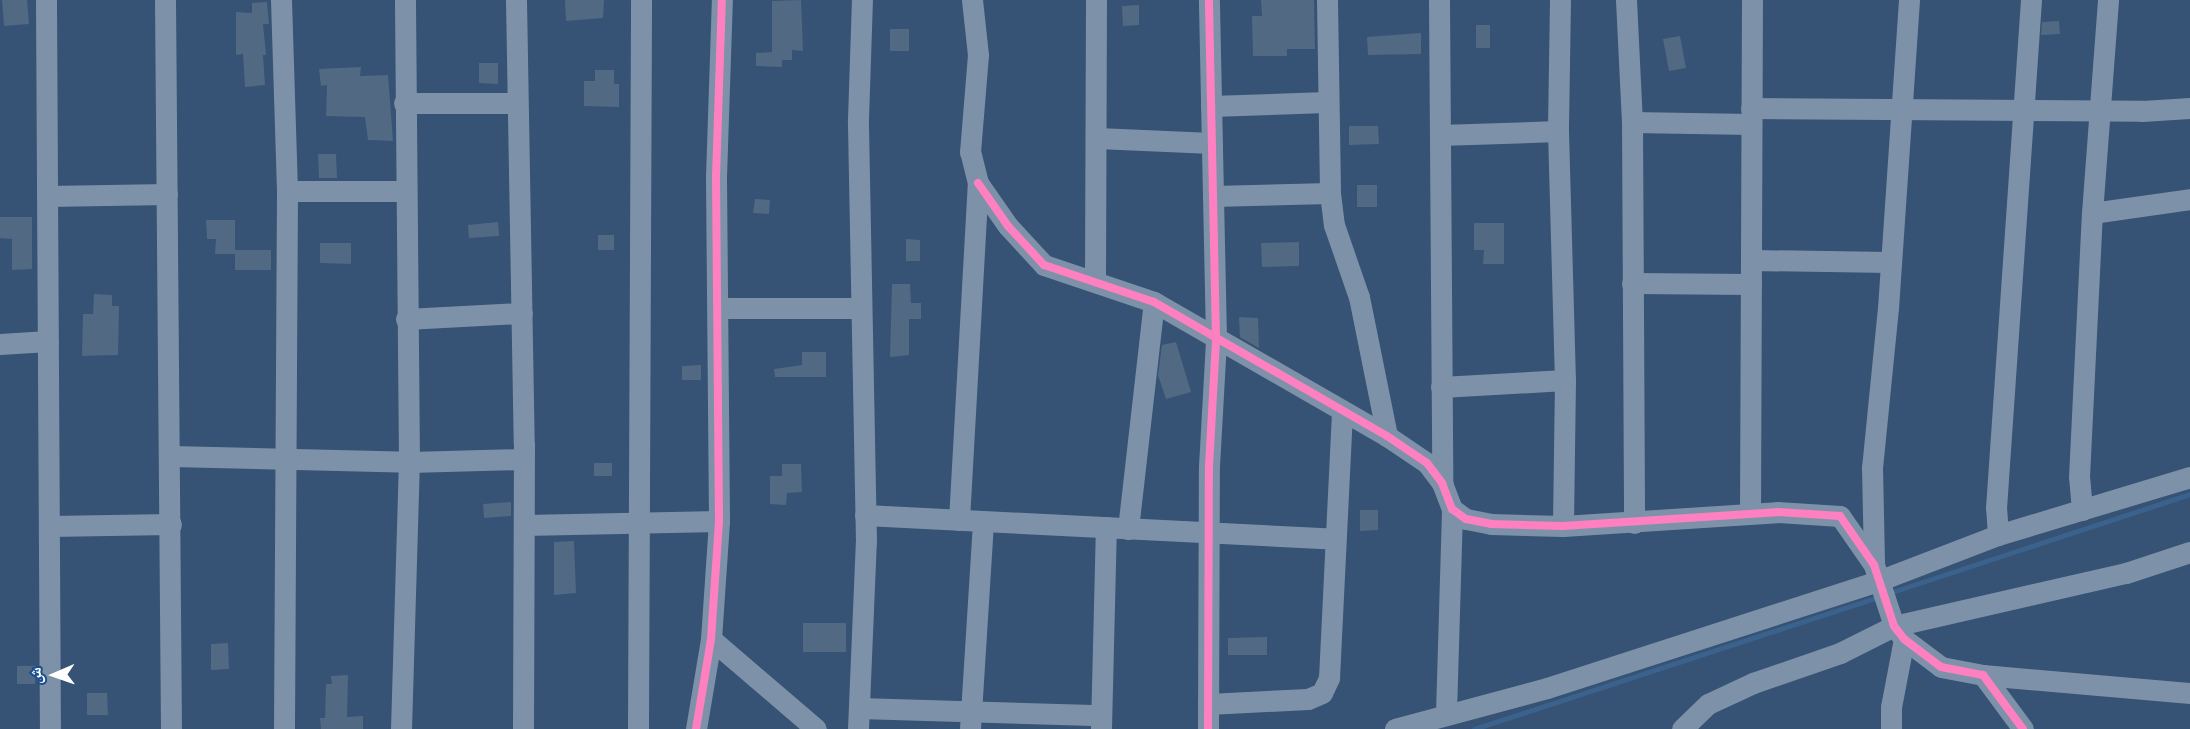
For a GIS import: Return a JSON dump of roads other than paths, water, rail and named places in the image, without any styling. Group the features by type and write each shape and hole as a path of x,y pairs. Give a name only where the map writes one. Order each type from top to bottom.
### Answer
{"street":[{"path":"46,0 50,729"},
{"path":"165,0 171,456 171,729"},
{"path":"281,0 287,191 284,729"},
{"path":"401,729 409,462 403,191 405,0"},
{"path":"516,0 522,313 523,729"},
{"path":"638,729 641,523 641,0"},
{"path":"696,729 711,639 719,521 719,308 716,177 722,0"},
{"path":"858,729 865,515 858,118 862,0"},
{"path":"959,520 978,183 970,152 978,55 972,0"},
{"path":"1095,282 1096,0"},
{"path":"1209,0 1216,339 1209,532 1209,729"},
{"path":"1328,0 1326,102 1330,193 1334,225 1359,297 1386,436"},
{"path":"1439,0 1442,483"},
{"path":"1560,0 1558,131 1565,380 1563,526"},
{"path":"1626,0 1632,122 1634,523"},
{"path":"1750,514 1752,0"},
{"path":"1876,573 1872,468 1903,108 1909,0"},
{"path":"1998,535 1996,508 2031,0"},
{"path":"2082,510 2079,477 2097,110 2108,0"},
{"path":"1211,106 1326,102"},
{"path":"404,103 517,103"},
{"path":"1632,122 1903,108 2024,110 2190,108"},
{"path":"1440,135 1558,131"},
{"path":"1097,138 1212,143"},
{"path":"978,183 1008,226 1044,265 1154,302 1342,410 1427,463 1442,483 1452,509 1446,714"},
{"path":"287,191 403,191"},
{"path":"1213,196 1330,193"},
{"path":"47,196 167,194"},
{"path":"2092,213 2190,199"},
{"path":"1751,260 1890,262"},
{"path":"1632,284 1751,284"},
{"path":"1128,529 1154,302"},
{"path":"719,308 860,308"},
{"path":"406,319 522,313"},
{"path":"0,344 48,341"},
{"path":"1442,387 1565,380"},
{"path":"1209,704 1308,699 1322,693 1329,678 1342,410"},
{"path":"171,456 409,462 522,459"},
{"path":"1395,729 1547,688 1876,573 2190,477"},
{"path":"1452,509 1466,519 1491,524 1563,526 1750,514 1820,512 1840,516 1876,573 1899,633 1891,707 1891,729"},
{"path":"865,515 1335,539"},
{"path":"524,525 719,521"},
{"path":"970,720 983,521"},
{"path":"49,526 171,524"},
{"path":"859,708 970,720 1101,722 1106,527"},
{"path":"1682,729 1708,704 1752,683 1899,633 2126,573 2190,552"},
{"path":"2169,559 2190,561"},
{"path":"1899,633 1941,667 1983,675 2190,693"},
{"path":"711,639 816,729"},
{"path":"1983,675 2023,729"}],"waterway":[{"path":"1889,593 2190,494"},
{"path":"1474,729 1881,596"}]}
